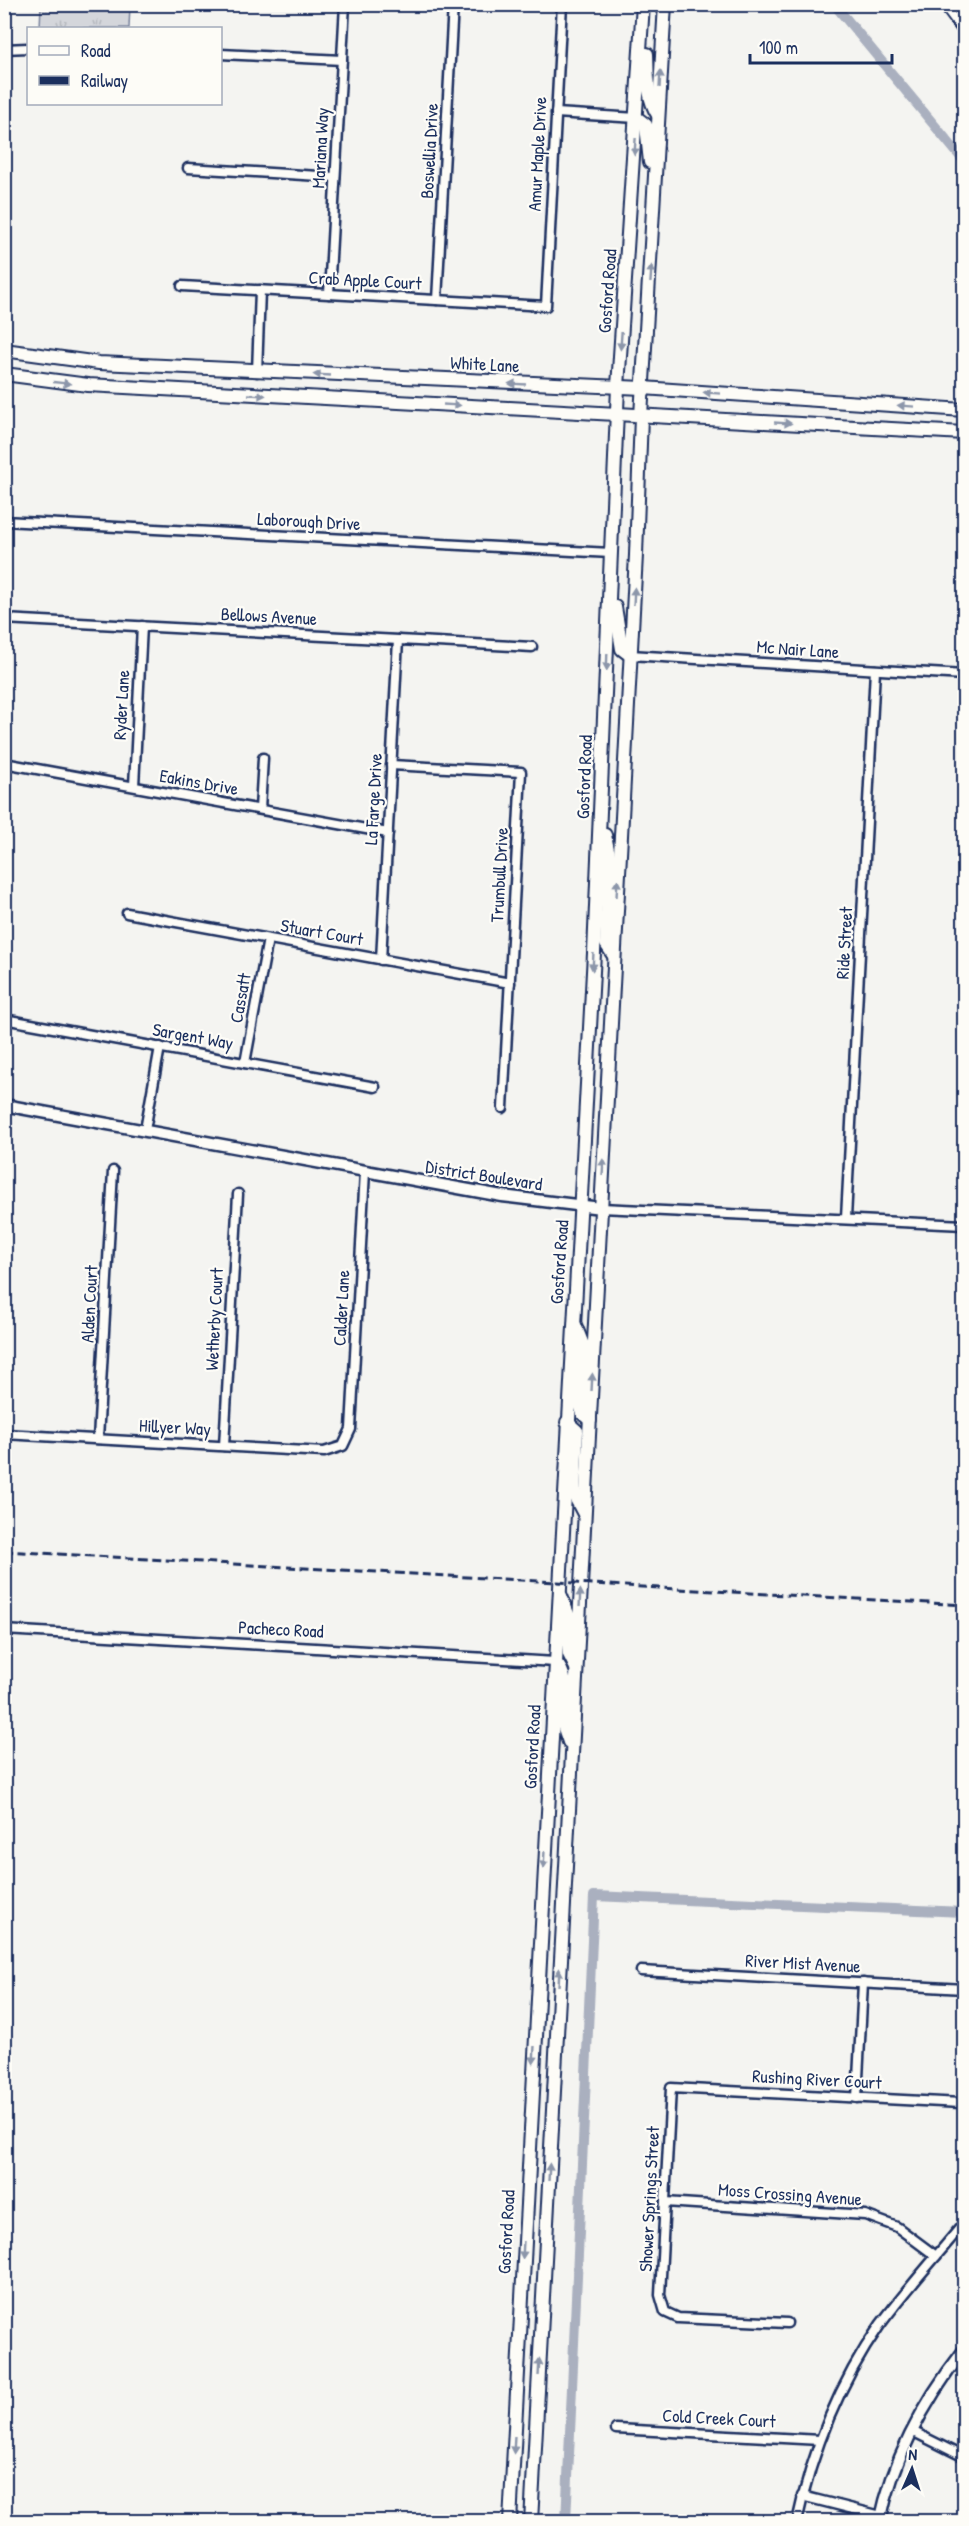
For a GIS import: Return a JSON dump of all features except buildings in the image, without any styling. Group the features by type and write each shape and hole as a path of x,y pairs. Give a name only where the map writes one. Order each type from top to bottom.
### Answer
{"main road":[{"path":"644,4 649,90 651,105 658,116"},
{"name":"Gosford Road","path":"510,2522 601,813 616,414 644,4"},
{"path":"531,2522 641,416 665,4"},
{"path":"637,118 646,125 654,220"},
{"name":"White Lane","path":"4,350 99,363 643,388 964,410"},
{"path":"4,374 88,385 964,433"},
{"path":"611,567 619,638 622,649 630,655"},
{"path":"601,813 609,855 606,944 614,956"},
{"path":"573,1318 583,1345 580,1404 583,1414 590,1420"},
{"path":"567,1422 577,1431 574,1495 585,1515"},
{"path":"559,1590 569,1617 569,1654 576,1668"},
{"path":"555,1662 561,1668 566,1681 563,1725 572,1752"}],"street":[{"name":"Mariana Way","path":"329,294 345,4"},
{"name":"Boswellia Drive","path":"437,300 453,4"},
{"name":"Amur Maple Drive","path":"546,306 562,4"},
{"path":"943,4 964,32"},
{"path":"4,49 27,48"},
{"path":"222,54 342,60"},
{"path":"556,113 637,118"},
{"path":"188,168 335,177"},
{"name":"Crab Apple Court","path":"182,286 546,306"},
{"path":"257,372 260,290"},
{"name":"Laborough Drive","path":"4,521 611,553"},
{"name":"Bellows Avenue","path":"4,619 532,647"},
{"name":"Ryder Lane","path":"134,786 142,626"},
{"name":"La Farge Drive","path":"381,960 398,640"},
{"name":"Mc Nair Lane","path":"630,655 964,675"},
{"name":"Ride Street","path":"846,1218 875,670"},
{"path":"260,810 263,758"},
{"name":"Eakins Drive","path":"4,763 388,833"},
{"name":"Trumbull Drive","path":"391,765 521,772 503,1108"},
{"name":"Stuart Court","path":"127,913 510,983"},
{"name":"Cassatt","path":"245,1063 268,939"},
{"name":"Sargent Way","path":"4,1019 375,1086"},
{"path":"145,1130 160,1047"},
{"name":"District Boulevard","path":"4,1105 502,1196 581,1206 964,1225"},
{"name":"Alden Court","path":"98,1439 113,1171"},
{"name":"Calder Lane","path":"343,1446 351,1429 365,1171"},
{"name":"Wetherby Court","path":"224,1446 238,1194"},
{"name":"Hillyer Way","path":"4,1434 324,1452 343,1446"},
{"name":"Pacheco Road","path":"4,1630 555,1662"},
{"name":"River Mist Avenue","path":"640,1971 964,1989"},
{"path":"857,2098 863,1983"},
{"name":"Rushing River Court","path":"671,2088 961,2103"},
{"name":"Shower Springs Street","path":"671,2088 660,2295 665,2312 678,2318 787,2323"},
{"name":"Moss Crossing Avenue","path":"665,2202 865,2215 897,2227 936,2256"},
{"path":"797,2522 802,2496 820,2440 843,2388 860,2357 901,2298 964,2223"},
{"path":"802,2496 881,2519 896,2469 912,2431 934,2392 964,2350"},
{"name":"Cold Creek Court","path":"616,2429 820,2440"},
{"path":"912,2431 964,2457"}],"green space":[{"path":"41,5 130,5 129,27 40,27"}],"waterway":[{"path":"834,4 964,161"},
{"path":"566,2522 594,1896 964,1912"}],"railway":[{"path":"4,1551 964,1605"}]}
